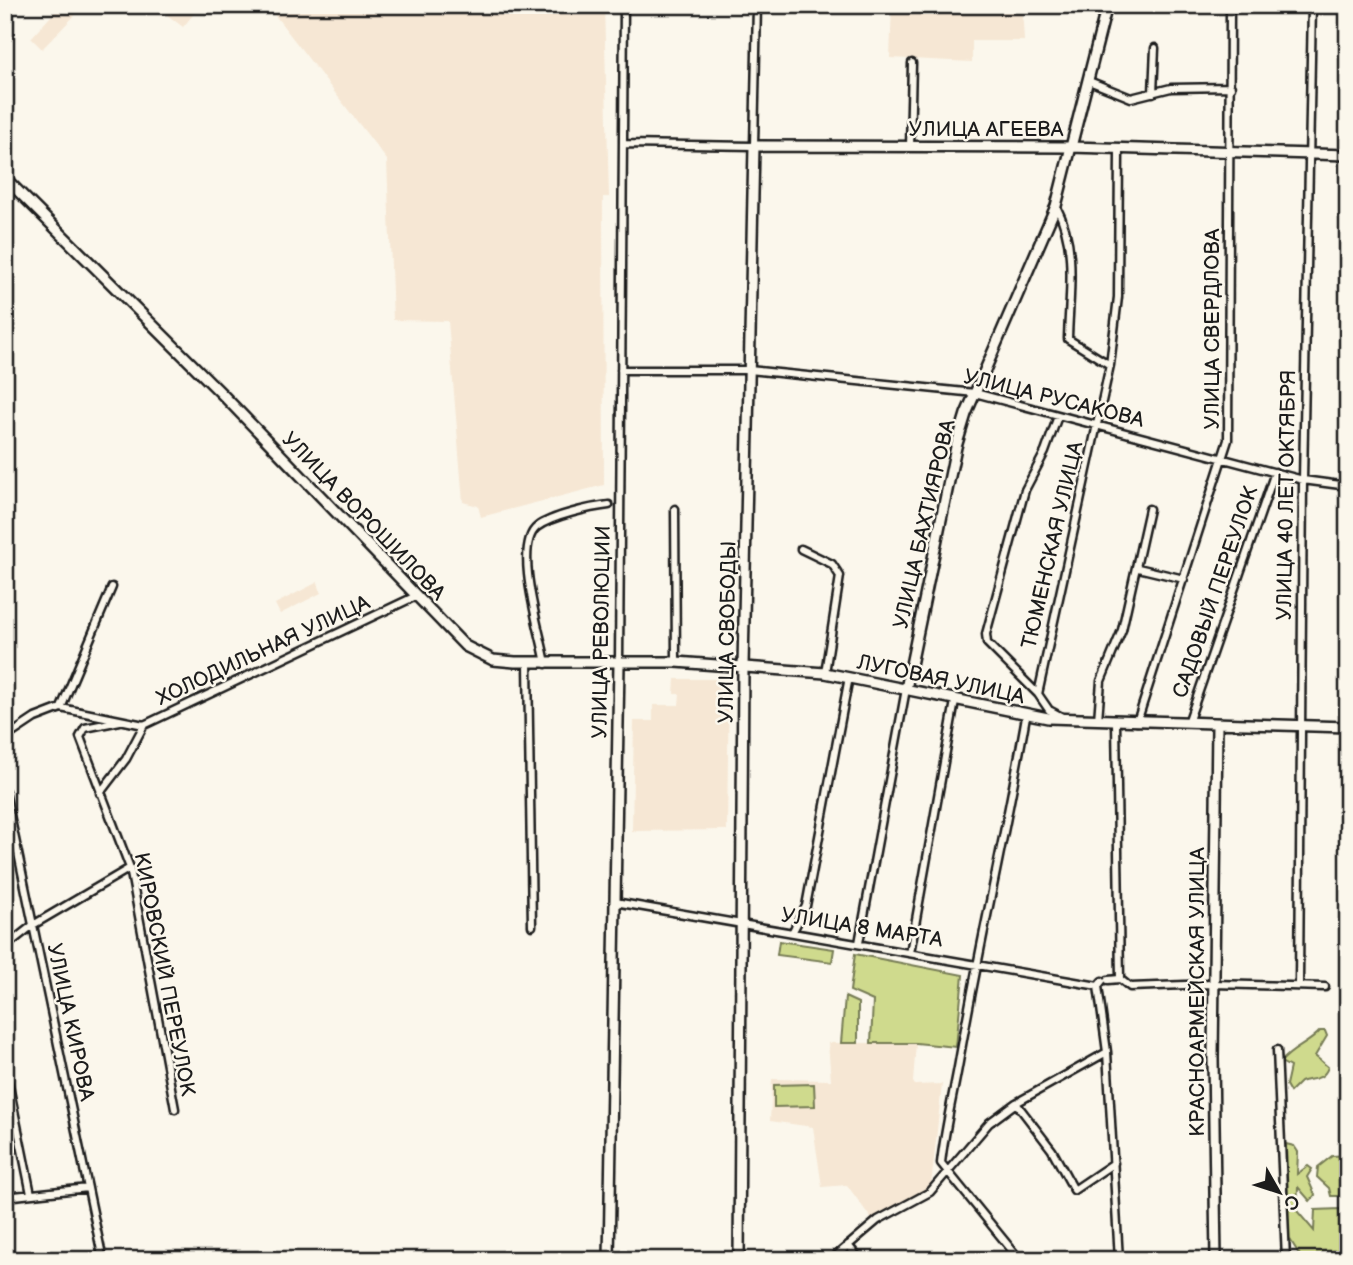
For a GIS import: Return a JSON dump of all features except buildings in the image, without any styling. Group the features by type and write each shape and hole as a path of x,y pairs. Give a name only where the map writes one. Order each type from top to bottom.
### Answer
{"main road":[{"name":"УЛИЦА БАХТИЯРОВА","path":"906,689 956,447 975,393 1056,206 1107,5"},
{"name":"УЛИЦА АГЕЕВА","path":"754,146 1070,147 1348,155"},
{"name":"УЛИЦА СВОБОДЫ","path":"739,1260 743,666 754,146"},
{"name":"УЛИЦА ВОРОШИЛОВА","path":"5,178 223,396 465,646 493,660 528,663"},
{"name":"ЛУГОВАЯ УЛИЦА","path":"528,663 676,662 825,673 1026,716 1116,722 1348,727"},
{"name":"УЛИЦА РЕВОЛЮЦИИ","path":"609,1260 619,663"},
{"name":"КРАСНОАРМЕЙСКАЯ УЛИЦА","path":"1216,1260 1213,984 1217,724"}],"street":[{"name":"УЛИЦА РЕВОЛЮЦИИ","path":"619,663 624,5"},
{"name":"УЛИЦА СВОБОДЫ","path":"754,146 757,5"},
{"name":"УЛИЦА СВЕРДЛОВА","path":"1138,722 1228,440 1230,5"},
{"name":"УЛИЦА 40 ЛЕТ ОКТЯБРЯ","path":"1299,985 1303,480 1312,5"},
{"path":"1153,93 1155,48"},
{"path":"910,146 912,63"},
{"path":"1089,81 1131,98 1171,88 1231,88"},
{"name":"УЛИЦА АГЕЕВА","path":"625,144 754,146"},
{"name":"ТЮМЕНСКАЯ УЛИЦА","path":"1038,695 1110,365 1118,297 1119,150"},
{"path":"1056,206 1064,222 1071,256 1068,339 1110,365"},
{"name":"УЛИЦА РУСАКОВА","path":"621,370 750,370 975,393 1303,480 1348,486"},
{"path":"1058,416 1045,452 1025,490 986,634 987,642 1049,710 1067,719"},
{"name":"САДОВЫЙ ПЕРЕУЛОК","path":"1188,723 1275,472"},
{"path":"546,664 531,598 528,552 530,538 536,527 568,514 609,505"},
{"path":"675,509 676,662"},
{"path":"1098,720 1101,681 1122,630 1138,568 1149,509"},
{"path":"801,549 832,564 841,576 825,673"},
{"path":"1138,568 1184,579"},
{"path":"5,737 35,718 61,708 112,587"},
{"name":"ХОЛОДИЛЬНАЯ УЛИЦА","path":"61,708 144,725 416,596"},
{"path":"528,663 533,926"},
{"path":"793,931 806,906 849,677"},
{"name":"УЛИЦА БАХТИЯРОВА","path":"859,943 906,689"},
{"path":"909,953 955,701"},
{"path":"1020,1260 941,1163 945,1123 976,963 1005,837 1026,716"},
{"name":"КИРОВСКИЙ ПЕРЕУЛОК","path":"125,721 90,726 81,732 80,737 130,867 174,1109"},
{"path":"1116,722 1120,979"},
{"path":"100,793 126,759 144,725"},
{"name":"УЛИЦА КИРОВА","path":"6,795 103,1260"},
{"path":"5,947 33,925 130,867"},
{"name":"УЛИЦА 8 МАРТА","path":"615,902 909,953 1102,982 1120,979 1130,987 1213,984 1325,988"},
{"path":"1102,982 1119,1260"},
{"path":"1277,1050 1286,1260"},
{"path":"831,1260 892,1211 930,1192 989,1124 1016,1103 1107,1052"},
{"path":"5,1066 31,1194"},
{"path":"1016,1103 1052,1150 1074,1190 1114,1163"},
{"path":"5,1197 88,1188"},
{"path":"848,1245 860,1260"}],"shaded area":[{"path":"61,5 85,5 42,49 31,38"},
{"path":"154,5 201,5 183,27"},
{"path":"267,5 604,5 609,197 603,197 604,485 481,517 478,506 463,502 448,321 393,320 387,160"},
{"path":"892,5 1022,5 1024,41 972,41 972,62 890,58"},
{"path":"318,582 321,593 280,614 275,604"},
{"path":"675,679 729,679 727,830 632,831 634,721 653,721 653,705 679,705 680,694 674,694"},
{"path":"828,1043 916,1043 913,1082 915,1085 942,1084 931,1186 873,1221 847,1185 822,1187 813,1127 770,1121 772,1079 831,1080"}],"green space":[{"path":"779,941 834,949 832,962 777,955"},
{"path":"855,954 963,975 956,1047 916,1043 871,1043 873,1001 850,991"},
{"path":"845,997 858,1003 858,1043 841,1043"},
{"path":"1320,1031 1325,1031 1327,1036 1315,1056 1328,1067 1326,1072 1320,1077 1300,1082 1290,1092 1286,1085 1290,1067 1281,1062"},
{"path":"814,1084 815,1106 774,1107 774,1085"},
{"path":"1286,1144 1294,1146 1298,1152 1297,1174 1308,1166 1312,1169 1307,1177 1315,1195 1310,1201 1298,1187 1297,1211 1314,1231 1315,1210 1340,1209 1348,1219 1346,1260 1303,1260 1289,1238"},
{"path":"1348,1155 1348,1166 1339,1172 1339,1177 1347,1178 1339,1196 1331,1196 1329,1188 1317,1177 1318,1167 1332,1156"}]}
